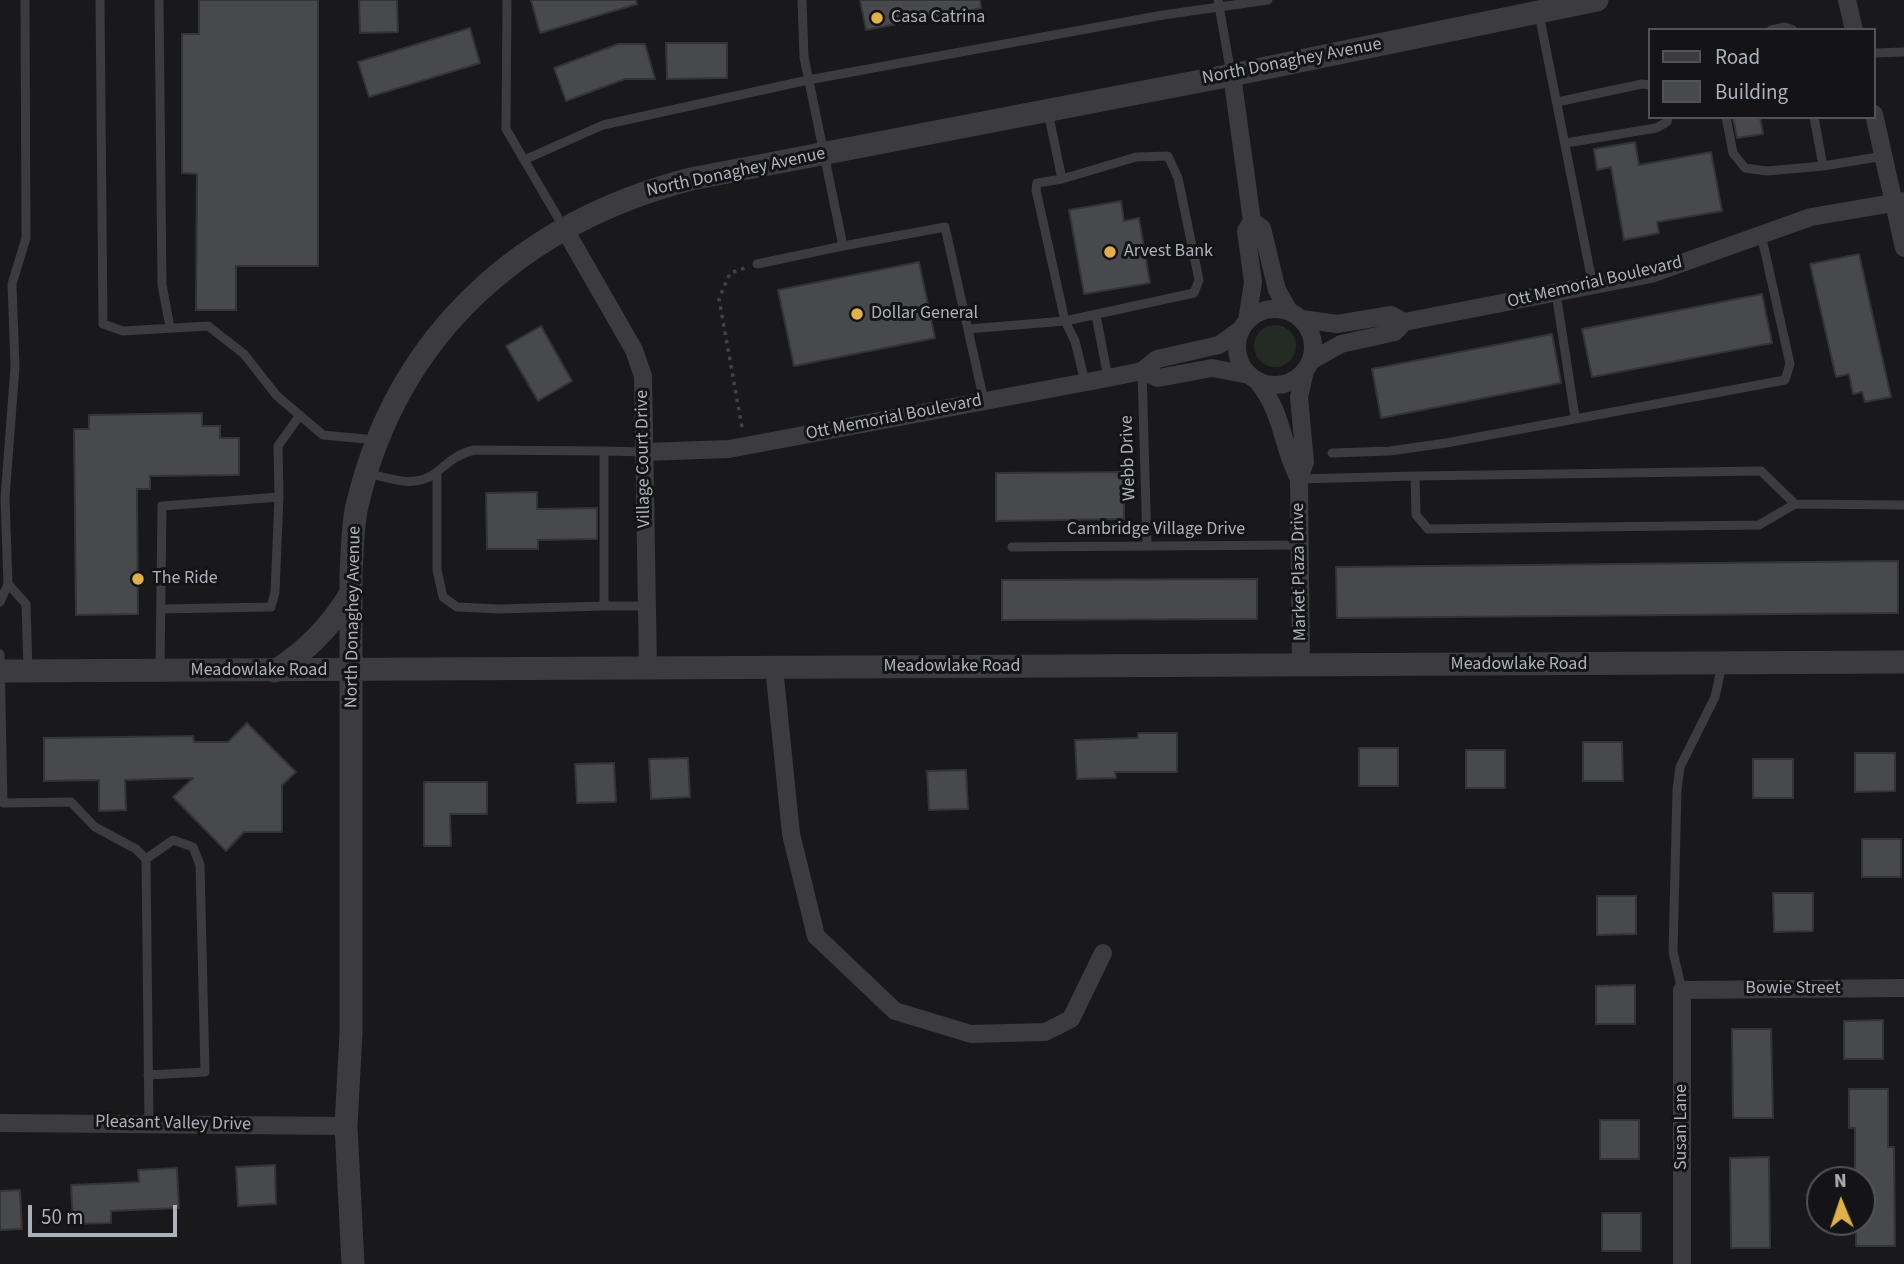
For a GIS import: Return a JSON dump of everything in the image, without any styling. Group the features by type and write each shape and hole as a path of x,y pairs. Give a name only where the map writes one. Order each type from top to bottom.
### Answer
{"street":[{"name":"North Donaghey Avenue","path":"353,1264 346,1126 351,1033 351,593 357,504 376,440 399,390 433,341 470,298 522,254 564,228 643,191 1597,0"},
{"path":"1847,0 1854,28"},
{"path":"1231,75 1252,221 1246,231 1253,282 1238,357 1254,379 1283,384 1308,366 1313,339 1277,290 1262,228 1252,221"},
{"path":"1875,119 1884,156 1900,202 1904,248"},
{"name":"Ott Memorial Boulevard","path":"1308,366 1341,344 1395,332 1404,322 1651,274 1811,217 1900,202"},
{"name":"Village Court Drive","path":"564,228 634,350 643,376 648,669"},
{"path":"1243,326 1266,310 1295,315"},
{"name":"Ott Memorial Boulevard","path":"1295,315 1337,324 1391,315 1404,322"},
{"name":"Ott Memorial Boulevard","path":"645,452 746,447 1108,378 1142,370 1157,359 1219,345 1243,326"},
{"name":"Market Plaza Drive","path":"1301,666 1299,479 1305,462 1299,397 1308,366"},
{"name":"Ott Memorial Boulevard","path":"1142,370 1158,378 1212,368 1254,379"},
{"name":"Market Plaza Drive","path":"1254,379 1275,405 1291,464 1299,479"},
{"path":"275,671 318,639 337,618 351,593"},
{"name":"Meadowlake Road","path":"0,671 1904,662"},
{"path":"774,667 791,834 816,936 895,1011 971,1034 1045,1032 1071,1019 1103,953"},
{"name":"Bowie Street","path":"1682,990 1904,988"},
{"name":"Susan Lane","path":"1682,990 1682,1264"},
{"name":"Pleasant Valley Drive","path":"0,1123 346,1126"}],"lane":[{"path":"0,601 8,584 5,498 15,367 12,284 26,238 24,0"},
{"path":"100,0 103,324 123,331 208,326 244,354 277,396 323,435 376,440"},
{"path":"159,0 162,285 170,327"},
{"path":"507,0 506,129 564,228"},
{"path":"802,0 802,35 808,80 843,246"},
{"path":"524,160 603,125 808,80 1219,5 1268,0"},
{"path":"1219,5 1231,75"},
{"path":"1539,12 1592,286"},
{"path":"1876,53 1904,52"},
{"path":"1557,102 1648,85"},
{"path":"1047,110 1062,179"},
{"path":"1566,143 1656,128 1668,119"},
{"path":"1726,119 1732,153 1745,169 1767,171 1823,166 1884,156"},
{"path":"1814,119 1823,166"},
{"path":"968,329 1065,321 1194,293 1199,279 1178,178 1168,156 1136,157 1062,179 1037,183 1036,190 1065,321 1075,341 1085,382"},
{"path":"757,264 945,226 984,401"},
{"path":"1332,453 1390,451 1435,444 1575,417 1644,408 1785,380 1790,364 1761,234"},
{"path":"1556,293 1575,417"},
{"path":"1096,315 1108,378"},
{"name":"Webb Drive","path":"1142,370 1147,545"},
{"path":"161,609 271,607 275,592 278,446 300,415"},
{"path":"366,472 414,482 437,472 451,459 474,450 645,452"},
{"path":"604,451 604,606"},
{"path":"1299,479 1761,471 1795,504"},
{"path":"437,472 437,570 443,597 457,607 647,607"},
{"path":"1415,477 1416,515 1428,529 1759,525 1795,504 1904,505"},
{"path":"160,671 162,506 279,497"},
{"name":"Cambridge Village Drive","path":"1012,547 1299,545"},
{"path":"8,584 26,604 28,671"},
{"path":"0,654 1,801 71,802 95,827 136,849 146,859 149,1124"},
{"path":"1682,990 1673,952 1677,790 1680,767 1715,697 1722,663"},
{"path":"146,859 173,840 193,847 200,865 205,1072 148,1075"}],"path":[{"path":"746,447 719,299 730,273 757,264"}],"shaded area":[{"path":"1275,325 1290,331 1296,346 1290,361 1275,367 1260,361 1254,346 1260,331"}],"building":[{"path":"199,0 318,0 318,266 236,266 236,310 196,310 197,174 182,173 182,34 199,34"},
{"path":"359,0 397,0 398,32 360,33"},
{"path":"531,0 636,0 637,4 540,33"},
{"path":"860,0 980,0 981,8 866,30"},
{"path":"470,28 480,63 369,97 358,62"},
{"path":"666,43 727,43 727,78 667,79"},
{"path":"618,44 645,44 655,79 625,79 566,101 554,68"},
{"path":"1733,119 1760,119 1763,134 1737,138"},
{"path":"1635,142 1639,165 1711,152 1722,211 1657,222 1659,233 1624,240 1611,167 1597,170 1594,149"},
{"name":"Arvest Bank","path":"1121,201 1124,221 1139,218 1150,283 1084,294 1069,210"},
{"path":"1859,254 1891,397 1865,402 1862,392 1853,394 1849,374 1836,377 1810,264"},
{"name":"Dollar General","path":"919,262 935,338 794,366 778,290"},
{"path":"1762,294 1772,343 1592,377 1582,329"},
{"path":"541,326 572,381 538,401 506,346"},
{"path":"1552,334 1561,383 1381,418 1372,369"},
{"path":"202,413 202,426 220,426 220,438 239,438 239,475 150,476 150,489 137,489 138,614 76,615 74,429 89,429 89,415"},
{"path":"1124,472 1124,519 996,521 996,473"},
{"path":"537,492 537,509 597,508 597,539 538,540 538,549 487,549 486,493"},
{"path":"1898,561 1898,613 1337,618 1336,567"},
{"path":"1257,579 1257,619 1002,620 1002,580"},
{"path":"247,723 296,772 282,785 282,832 244,832 226,851 173,797 193,778 125,780 126,810 99,811 99,780 44,781 44,738 193,736 194,742 228,742"},
{"path":"1138,733 1177,733 1177,772 1115,772 1116,778 1077,779 1075,740 1138,738"},
{"path":"1583,742 1622,742 1623,781 1583,781"},
{"path":"1359,748 1398,748 1398,786 1359,786"},
{"path":"1466,750 1505,750 1505,788 1466,788"},
{"path":"1855,753 1895,753 1895,791 1855,792"},
{"path":"688,758 690,797 651,799 649,759"},
{"path":"1753,759 1793,759 1793,798 1753,798"},
{"path":"614,763 616,802 577,803 575,764"},
{"path":"966,770 968,809 929,810 927,771"},
{"path":"424,782 487,782 487,814 450,814 451,846 424,846"},
{"path":"1862,839 1901,839 1901,877 1862,877"},
{"path":"1773,893 1813,893 1813,931 1774,932"},
{"path":"1597,896 1636,896 1636,934 1597,935"},
{"path":"1635,985 1635,1024 1596,1024 1596,986"},
{"path":"1883,1020 1883,1059 1844,1059 1844,1021"},
{"path":"1732,1029 1771,1029 1773,1118 1733,1118"},
{"path":"1849,1089 1888,1089 1888,1147 1894,1147 1895,1246 1856,1246 1856,1236 1876,1236 1876,1166 1855,1166 1855,1128 1849,1128"},
{"path":"1600,1120 1639,1120 1639,1159 1600,1159"},
{"path":"1769,1157 1770,1248 1731,1248 1730,1158"},
{"path":"275,1165 276,1204 238,1206 236,1167"},
{"path":"177,1168 179,1208 111,1211 111,1223 73,1224 71,1185 139,1182 138,1170"},
{"path":"20,1190 22,1229 0,1230 0,1191"},
{"path":"1602,1213 1641,1213 1641,1251 1602,1251"}],"place":[{"name":"Casa Catrina","path":"877,18"},
{"name":"Arvest Bank","path":"1110,252"},
{"name":"Dollar General","path":"857,314"},
{"name":"The Ride","path":"138,579"}]}
